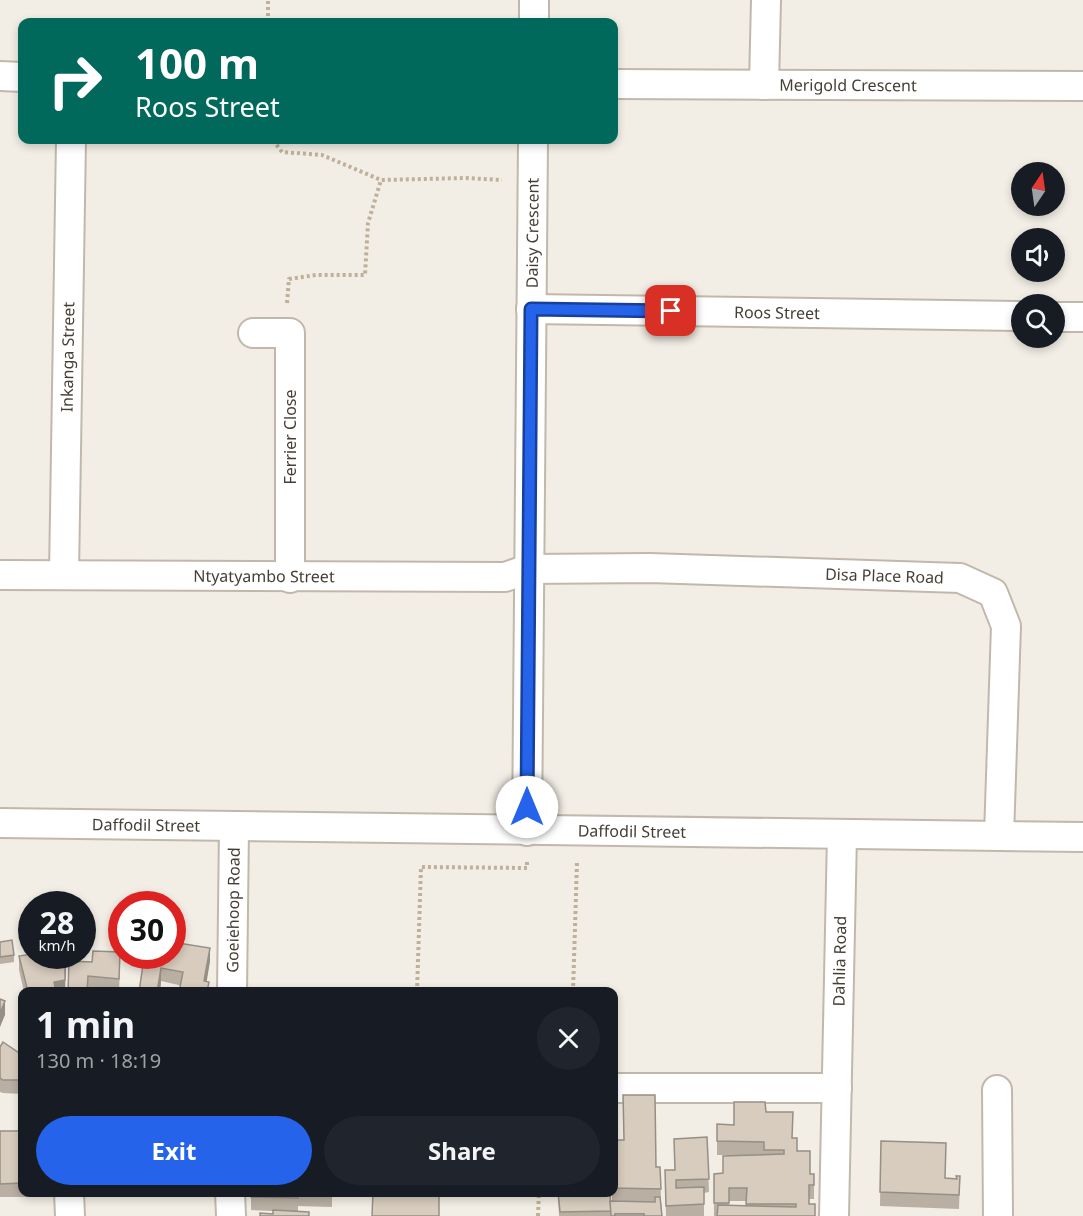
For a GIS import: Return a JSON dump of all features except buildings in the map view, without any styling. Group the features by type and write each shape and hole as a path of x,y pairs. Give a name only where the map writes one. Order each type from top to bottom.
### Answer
{"street":[{"path":"534,0 534,18"},
{"path":"764,85 766,0"},
{"path":"0,76 18,77"},
{"name":"Merigold Crescent","path":"618,84 1083,86"},
{"name":"Inkanga Street","path":"64,575 71,144"},
{"name":"Daisy Crescent","path":"527,831 533,144"},
{"name":"Roos Street","path":"531,309 1011,316"},
{"path":"1065,316 1083,317"},
{"path":"253,333 290,333"},
{"name":"Ferrier Close","path":"290,333 290,578"},
{"name":"Disa Place Road","path":"528,569 650,568 960,578 993,593 1006,626 999,836"},
{"name":"Ntyatyambo Street","path":"0,575 290,578 505,577 528,569"},
{"name":"Daffodil Street","path":"0,823 1083,837"},
{"name":"Goeiehoop Road","path":"232,987 234,826"},
{"name":"Dahlia Road","path":"834,1216 842,834"},
{"path":"618,1088 837,1088"},
{"path":"997,1090 998,1216"},
{"path":"69,1197 70,1216"},
{"path":"230,1197 231,1216"}],"path":[{"path":"268,0 268,18"},
{"path":"276,144 282,152 322,155 381,180 466,178 533,183"},
{"path":"290,333 286,303 289,279 316,274 365,275 368,223 381,180"},
{"path":"417,987 421,867 527,868 527,831"},
{"path":"573,987 574,907 580,832"},
{"path":"538,1216 539,1197"}],"route":[{"path":"527,807 531,309 671,311"}]}
